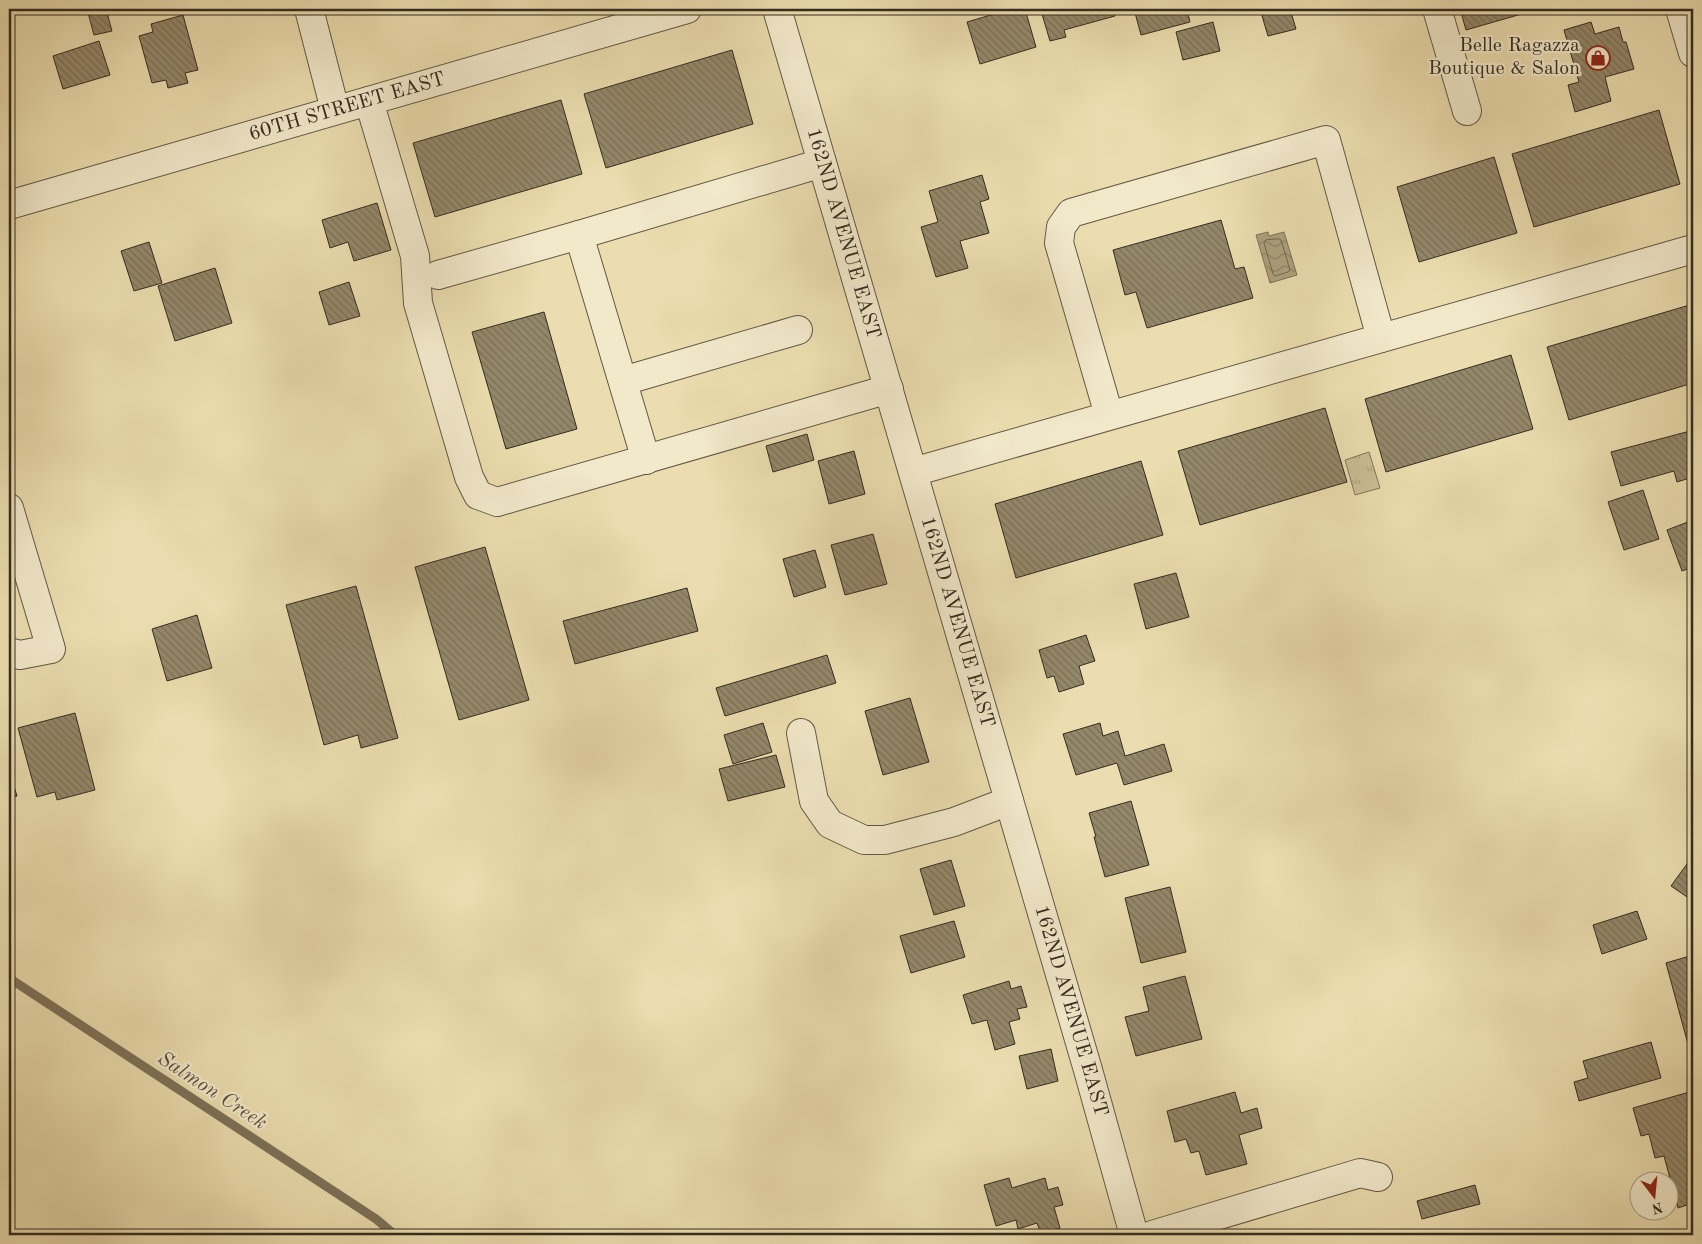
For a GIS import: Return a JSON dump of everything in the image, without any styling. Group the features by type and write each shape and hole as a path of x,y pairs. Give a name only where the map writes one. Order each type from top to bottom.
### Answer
{"street":[{"path":"309,9 335,110"},
{"name":"60TH STREET EAST","path":"9,205 368,101 653,14 687,9"},
{"name":"162ND AVENUE EAST","path":"777,9 1085,1060 1134,1235"},
{"path":"1437,9 1467,111"},
{"path":"1680,9 1693,53"},
{"path":"368,101 415,256 418,303 469,477 478,495 497,502 889,389"},
{"path":"1109,416 1059,243 1061,227 1071,213 1326,140 1381,338"},
{"path":"438,274 579,235 822,163"},
{"path":"579,235 646,460"},
{"path":"913,472 1693,249"},
{"path":"623,381 798,330"},
{"path":"9,508 51,649 20,654 9,652"},
{"path":"801,733 814,801 830,824 864,840 885,840 954,822 1009,801"},
{"path":"1152,1235 1360,1173 1378,1177"}],"green space":[{"path":"1369,452 1380,488 1355,495 1345,460"}],"water":[{"path":"1268,232 1269,236 1284,232 1297,275 1270,283 1256,235"}],"building":[{"path":"87,9 106,9 112,31 94,35"},
{"path":"1011,9 1025,9 1036,47 980,64 967,22"},
{"path":"1055,9 1113,9 1115,16 1064,30 1066,37 1050,41 1042,14"},
{"path":"1134,9 1187,9 1190,22 1141,35"},
{"path":"1260,9 1290,9 1296,29 1268,36"},
{"path":"1460,9 1532,9 1532,11 1466,30"},
{"path":"183,15 198,70 185,73 188,83 168,88 166,80 152,83 139,36 153,32 151,24"},
{"path":"1213,22 1220,51 1183,60 1176,32"},
{"path":"1591,22 1595,34 1619,27 1623,42 1626,42 1634,69 1605,77 1611,101 1575,112 1568,85 1579,82 1564,30"},
{"path":"99,41 110,75 63,89 53,56"},
{"path":"732,50 753,124 606,168 584,94"},
{"path":"561,100 582,174 435,217 413,143"},
{"path":"1659,110 1680,184 1534,227 1512,154"},
{"path":"1494,157 1517,233 1419,262 1397,187"},
{"path":"982,175 989,199 980,202 989,233 960,241 968,268 936,277 921,227 938,222 929,191"},
{"path":"377,203 391,250 354,261 348,242 330,248 322,220"},
{"path":"1221,220 1235,269 1244,267 1253,298 1147,328 1136,292 1125,295 1113,250"},
{"path":"149,242 162,283 134,291 121,251"},
{"path":"215,268 232,323 175,341 158,286"},
{"path":"349,282 360,316 329,325 319,292"},
{"path":"1693,304 1693,383 1569,420 1547,347"},
{"path":"544,312 577,429 506,449 472,332"},
{"path":"1511,355 1533,429 1386,472 1365,399"},
{"path":"1325,408 1347,482 1200,525 1178,451"},
{"path":"1690,431 1693,443 1693,477 1677,482 1674,471 1621,486 1611,452"},
{"path":"807,434 814,460 773,472 766,446"},
{"path":"854,451 865,494 829,504 818,461"},
{"path":"1141,461 1163,535 1016,578 995,504"},
{"path":"1643,490 1659,539 1624,550 1608,502"},
{"path":"1693,520 1693,567 1682,571 1667,530"},
{"path":"873,534 887,584 845,595 831,545"},
{"path":"485,547 529,700 459,720 415,567"},
{"path":"815,550 826,587 794,597 783,559"},
{"path":"1176,573 1189,617 1146,629 1134,584"},
{"path":"356,586 398,738 361,748 358,735 324,745 286,605"},
{"path":"687,588 698,631 575,664 563,621"},
{"path":"197,615 212,668 167,681 152,629"},
{"path":"1086,635 1095,661 1079,666 1084,684 1059,692 1054,676 1047,678 1039,650"},
{"path":"827,655 836,683 725,716 716,688"},
{"path":"910,698 929,762 883,775 865,711"},
{"path":"75,713 95,790 57,800 55,792 37,797 18,728"},
{"path":"763,723 772,752 733,764 724,735"},
{"path":"1100,723 1103,736 1118,731 1125,756 1164,744 1172,771 1124,785 1117,763 1076,775 1063,734"},
{"path":"776,755 785,787 728,801 719,769"},
{"path":"9,770 17,796 9,799"},
{"path":"1131,801 1149,865 1105,877 1089,813"},
{"path":"1692,857 1693,859 1693,901 1671,886"},
{"path":"951,860 965,906 934,915 920,869"},
{"path":"1170,887 1186,952 1141,963 1125,898"},
{"path":"1637,911 1647,939 1602,954 1593,925"},
{"path":"954,921 965,957 911,973 900,936"},
{"path":"1693,955 1693,1058 1692,1059 1666,963"},
{"path":"1185,976 1202,1039 1136,1056 1125,1017 1149,1011 1143,987"},
{"path":"1009,981 1011,989 1021,986 1027,1007 1017,1009 1020,1019 1009,1022 1015,1044 995,1050 987,1020 972,1024 963,995"},
{"path":"1651,1042 1661,1078 1579,1101 1574,1082 1588,1078 1583,1061"},
{"path":"1051,1049 1058,1081 1027,1089 1019,1056"},
{"path":"1693,1091 1693,1203 1680,1207 1680,1172 1668,1172 1664,1156 1655,1158 1649,1134 1641,1136 1633,1108"},
{"path":"1235,1092 1241,1113 1257,1108 1262,1128 1239,1135 1247,1164 1206,1175 1199,1151 1191,1153 1186,1139 1175,1142 1167,1111"},
{"path":"1009,1178 1012,1188 1045,1178 1048,1190 1058,1187 1063,1205 1054,1207 1060,1228 1041,1234 1037,1223 1018,1229 1016,1220 996,1226 984,1185"},
{"path":"1475,1185 1480,1204 1422,1219 1417,1201"}],"waterway":[{"name":"Salmon Creek","path":"9,978 376,1219 395,1235"}],"place":[{"name":"Belle Ragazza Boutique & Salon","path":"1598,58"}]}
